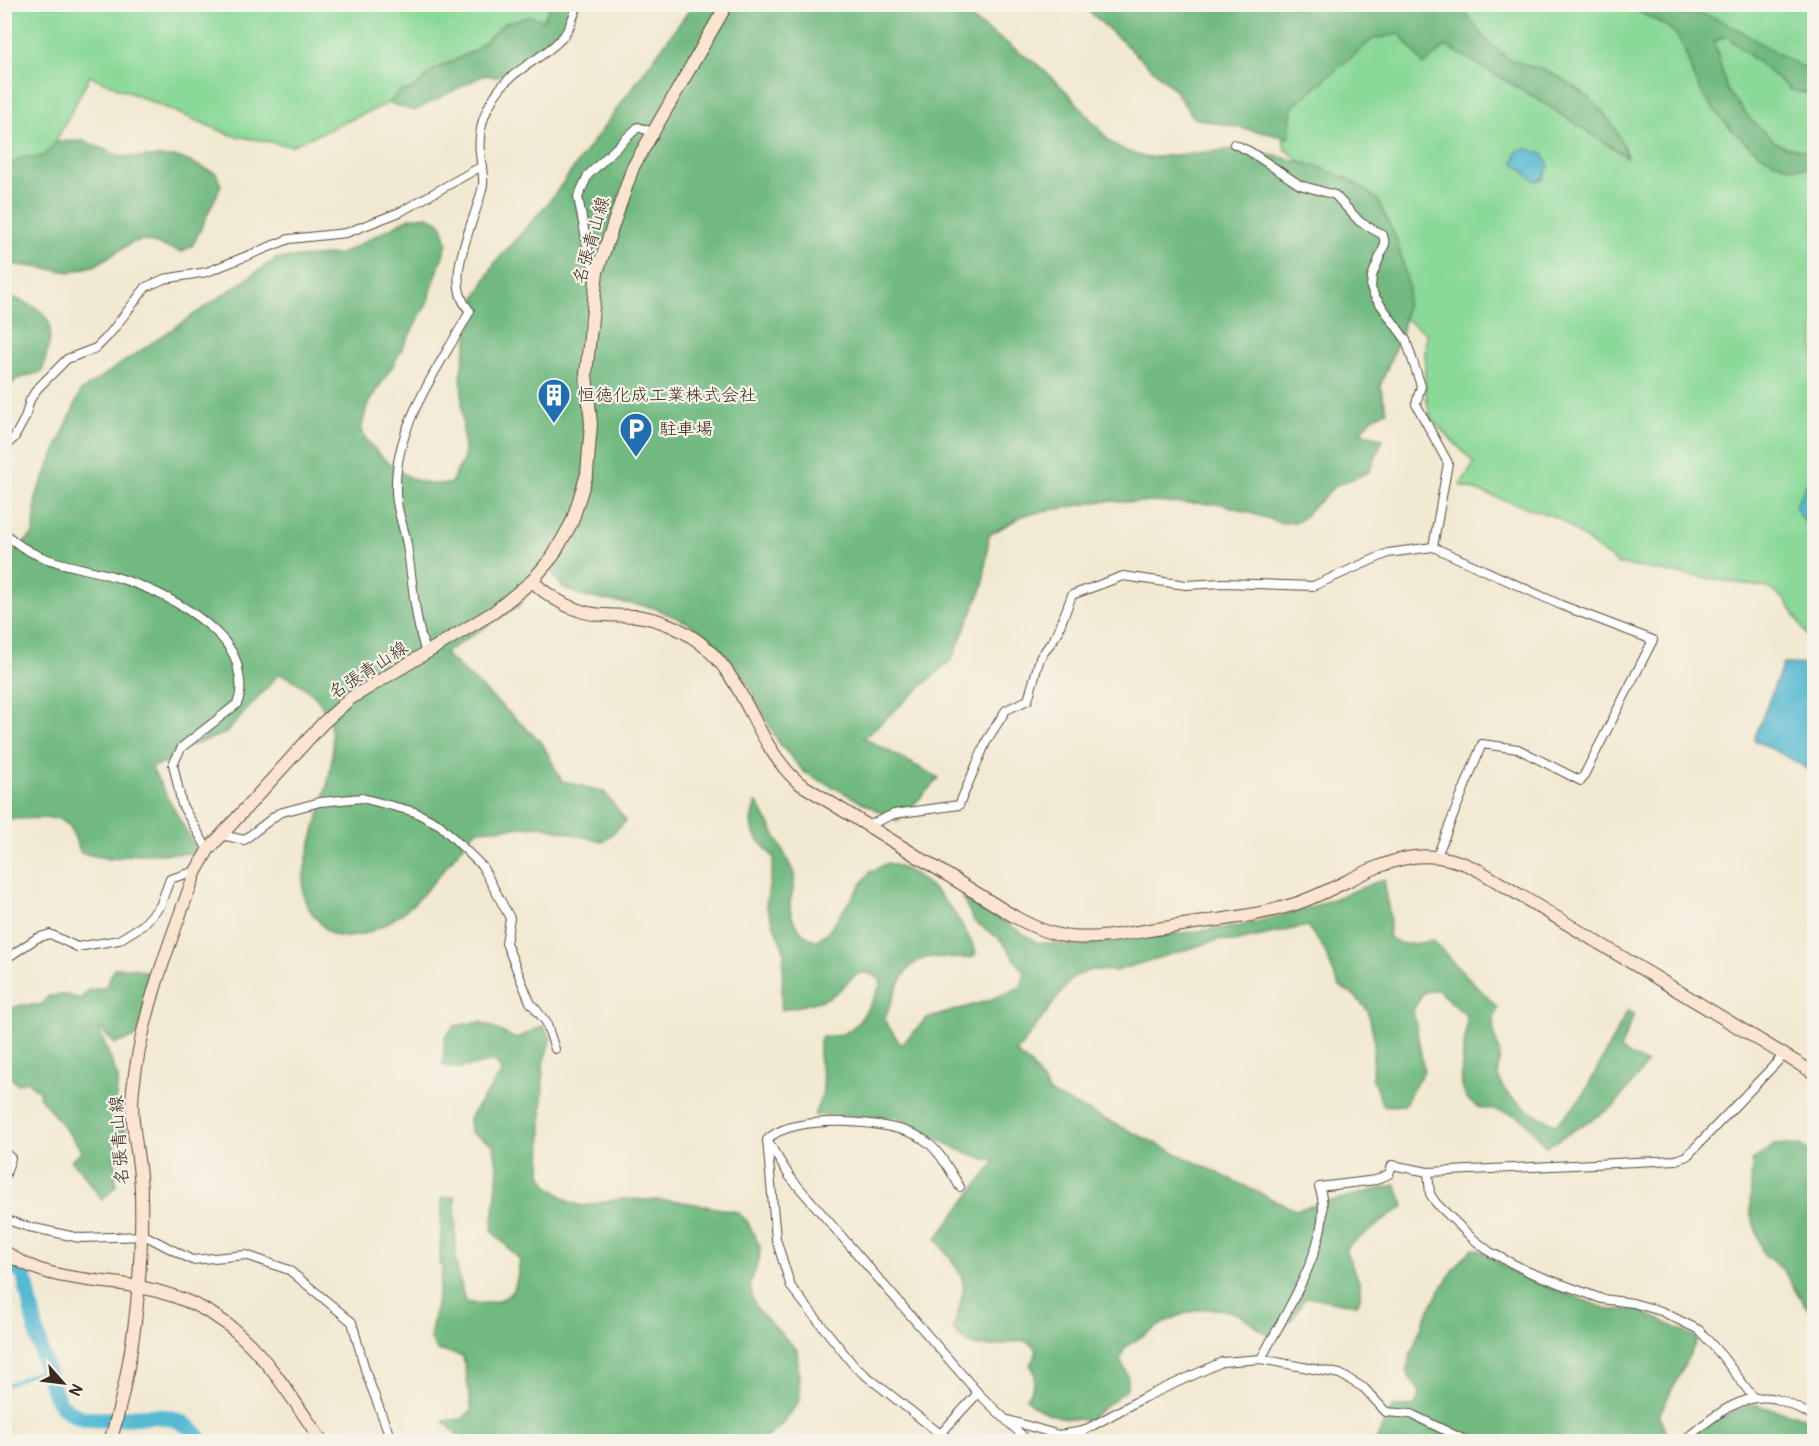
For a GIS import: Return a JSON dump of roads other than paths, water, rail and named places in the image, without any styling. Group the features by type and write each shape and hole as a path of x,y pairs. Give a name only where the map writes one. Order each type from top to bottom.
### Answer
{"main road":[{"name":"名張青山線","path":"110,1442 134,1339 138,1287 141,1191 132,1121 132,1090 144,1028 196,871 208,850 323,723 351,698 494,612 532,580 553,556 572,522 587,474 591,423 586,374 597,272 633,167 727,4"},
{"path":"532,580 548,595 579,610 658,621 701,643 729,674 767,744 783,767 809,790 1025,923 1053,934 1078,937 1110,936 1258,914 1320,894 1397,858 1437,856 1457,860 1478,870 1783,1056 1815,1073"},
{"path":"4,1251 19,1262 41,1270 138,1287 162,1293 210,1312 240,1333 261,1353 322,1442"}],"street":[{"path":"426,653 414,612 407,543 398,515 396,470 422,391 470,310 463,303 459,286 467,229 483,186 480,134 484,115 494,96 520,68 561,39 578,4"},
{"path":"597,272 590,260 578,197 588,175 605,156 638,127 652,132"},
{"path":"1234,144 1249,151 1300,185 1339,197 1353,217 1383,236 1385,244 1370,283 1372,293 1406,340 1421,386 1416,404 1448,463 1433,547"},
{"path":"4,448 14,438 37,389 67,359 96,348 146,287 164,279 207,272 289,239 346,233 400,212 482,166"},
{"path":"4,532 22,546 53,563 121,578 152,590 195,614 229,646 235,657 241,681 241,695 237,704 182,747 173,764 182,805 208,850"},
{"path":"867,826 894,814 959,805 993,730 1006,710 1028,700 1040,658 1057,634 1072,595 1123,576 1186,585 1223,582 1313,586 1388,553 1433,547 1561,605 1653,640 1581,781 1518,749 1482,744 1437,856"},
{"path":"222,835 241,841 270,818 285,811 320,802 362,798 373,799 415,812 440,825 482,866 510,918 506,944 530,1002 546,1022 555,1049"},
{"path":"4,960 37,938 50,934 77,947 119,939 143,925 160,906 170,879 196,871"},
{"path":"1262,1359 1312,1259 1323,1218 1323,1196 1319,1187 1376,1180 1389,1174 1392,1165 1428,1172 1676,1160 1687,1156 1783,1056"},
{"path":"939,1433 855,1367 791,1287 776,1239 767,1140 774,1132 828,1122 861,1121 911,1132 925,1140 946,1164 960,1187"},
{"path":"767,1140 789,1177 978,1393 1029,1442"},
{"path":"4,1152 11,1158 4,1180"},
{"path":"1428,1172 1430,1194 1436,1203 1490,1252 1528,1272 1602,1299 1633,1303 1661,1311 1699,1330 1753,1397"},
{"path":"4,1219 80,1238 121,1235 141,1238 146,1236 192,1260 246,1255 289,1270 350,1318 375,1401 392,1442"},
{"path":"1008,1420 1059,1435 1083,1431 1143,1398 1212,1366 1222,1362 1262,1359 1340,1374 1364,1388 1386,1412 1411,1414 1469,1442"},
{"path":"933,1442 978,1393"},
{"path":"1682,1442 1714,1417 1753,1397 1777,1399 1815,1417"}],"water":[{"path":"1524,148 1543,154 1549,165 1543,179 1535,181 1514,163 1517,152"},
{"path":"1814,471 1814,528 1807,525 1795,507"},
{"path":"1783,664 1814,665 1814,756 1808,770 1754,740"}],"waterway":[{"path":"4,1260 24,1274 49,1378 60,1403 74,1415 91,1419 150,1416 170,1418 187,1426 202,1442"},
{"path":"4,1386 35,1373 48,1372"}],"place":[{"name":"恒徳化成工業株式会社","path":"554,424"},
{"name":"駐車場","path":"636,458"}]}
